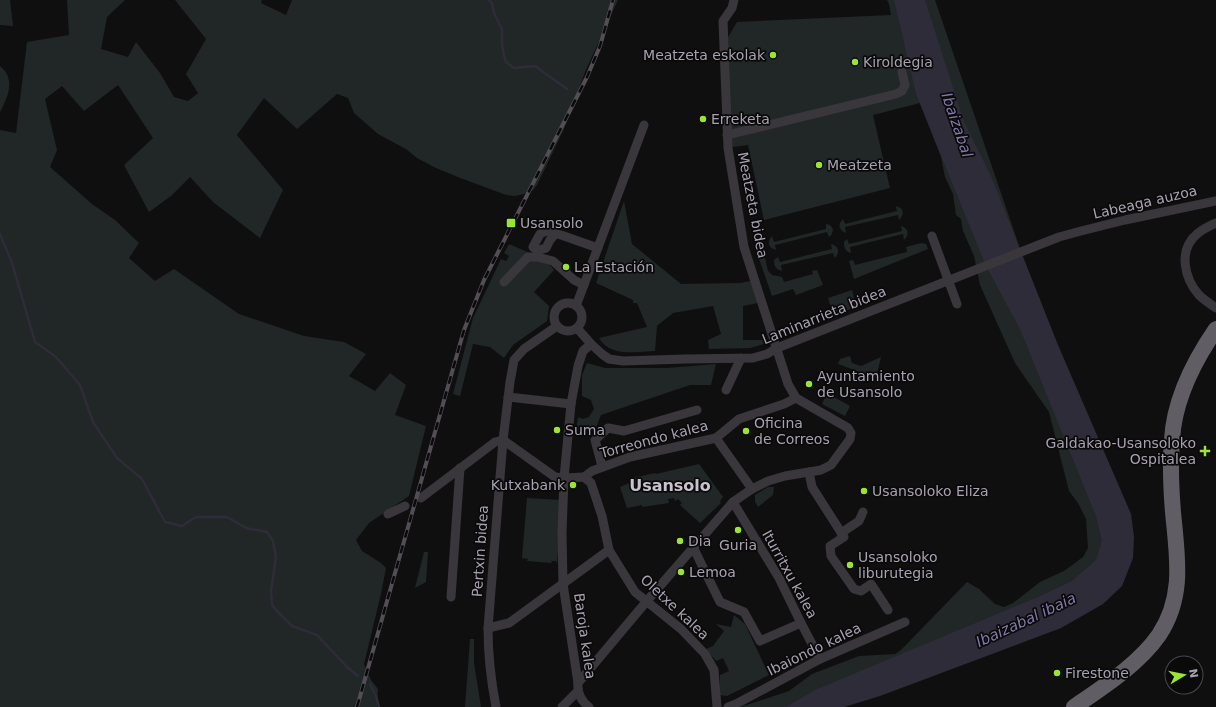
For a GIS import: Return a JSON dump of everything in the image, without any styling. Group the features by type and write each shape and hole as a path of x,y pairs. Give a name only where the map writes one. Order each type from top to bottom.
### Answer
{"highway":[{"path":"1074,707 1124,671 1139,657 1158,635 1166,623 1171,610 1178,579 1177,547 1171,478 1172,438 1182,392 1190,373 1208,340 1216,329"}],"street":[{"name":"Meatzeta bidea","path":"734,0 732,8 723,21 728,148 744,247 788,384 796,398"},
{"name":"Meatzeta bidea","path":"727,135 896,94 902,91 905,85 902,72"},
{"path":"576,306 644,125"},
{"name":"Labeaga auzoa","path":"1081,231 1216,201"},
{"path":"1213,306 1200,296 1189,280 1185,268 1185,257 1188,245 1196,234 1216,223"},
{"name":"Laminarrieta bidea","path":"577,328 591,344 609,359 623,361 753,358 767,354 777,348 1030,248 1059,237 1081,231"},
{"path":"555,234 598,248"},
{"path":"932,236 957,304"},
{"path":"504,282 528,257 537,257 553,261 574,280 584,285"},
{"path":"568,303 576,306 582,313 582,321 577,328 569,332 560,329 554,318 556,309 568,303"},
{"name":"Pertxin bidea","path":"496,707 491,682 488,628 499,441 514,360 524,349 557,326"},
{"path":"564,478 570,404 578,366 583,351 591,344"},
{"path":"726,390 741,358"},
{"path":"508,397 570,404"},
{"path":"562,707 646,602 733,502 752,489 768,481 785,476 821,470 831,465 850,439 851,433 848,428 796,398"},
{"name":"Torreondo kalea","path":"584,477 602,466 630,457 716,438 739,419 784,404 796,398"},
{"path":"602,466 595,440 608,428 624,432 697,410"},
{"path":"716,438 752,489"},
{"path":"421,498 460,468 499,441 555,477 584,477"},
{"name":"Pertxin bidea","path":"450,597 460,468"},
{"path":"809,472 812,487 843,535"},
{"name":"Oletxe kalea","path":"584,477 590,483 602,516 610,550 635,592 681,629 705,654 714,670 717,707"},
{"name":"Baroja kalea","path":"564,478 562,533 563,584 578,687"},
{"name":"Iturritxu kalea","path":"733,502 779,578 820,660"},
{"path":"388,514 405,506"},
{"path":"863,512 859,521 830,546 831,556 854,589 861,591 870,584 888,610"},
{"path":"693,548 720,602 744,612 760,641 801,623"},
{"path":"488,628 509,623 610,550"},
{"name":"Ibaiondo kalea","path":"732,706 820,660 905,622"},
{"path":"578,687 582,702 589,707"}],"shaded area":[{"path":"0,0 10,0 13,26 0,25"},
{"path":"67,0 125,0 107,17 101,49 128,57 136,42 160,73 174,97 188,101 198,93 186,74 206,39 175,0 262,0 261,3 286,15 292,0 618,0 585,72 564,129 537,185 533,190 515,196 506,195 458,177 417,158 406,149 378,134 354,113 348,98 337,94 297,129 264,98 237,135 283,190 260,238 213,202 190,177 171,196 149,212 124,165 153,138 118,85 84,111 62,86 45,99 57,150 50,167 92,204 115,220 139,243 129,258 155,281 174,269 239,314 304,336 344,342 366,354 349,376 375,391 390,373 406,385 395,415 426,426 409,496 369,523 356,540 362,551 386,568 364,664 371,680 378,689 377,707 0,707 0,130 16,133 27,42 69,35"},
{"path":"887,0 935,0 1066,383 1130,553 1006,637 788,707 741,707 789,691 812,674 859,656 895,654 901,650 967,582 979,589 995,604 1004,607 1013,603 1040,582 1064,571 1083,557 1088,548 1086,519 1078,503 1069,491 1049,412 1015,363 980,285 974,256 963,231 961,219 956,215 953,194 945,177 941,157 920,103 873,115 890,188 764,220 748,145 732,147 727,39 737,22 891,15"},
{"path":"0,66 8,77 9,88 6,100 0,112"},
{"path":"624,201 632,244 681,284 740,283 751,281 758,303 743,306 743,340 763,340 764,344 750,348 709,349 708,340 721,334 713,306 673,313 657,326 655,351 616,351 604,344 599,338 647,327 637,303 633,303 633,300 596,283"},
{"path":"896,206 901,208 903,212 899,220 898,215 845,227 846,233 839,225 843,219 845,224 897,211"},
{"path":"826,224 830,225 833,229 832,234 829,237 827,232 775,245 776,250 771,248 769,244 769,240 772,236 774,242 826,229"},
{"path":"901,226 907,230 908,233 904,240 903,234 850,247 851,253 845,248 844,242 847,239 849,244 902,231"},
{"path":"753,234 760,237 768,271 772,275 782,277 784,282 813,274 812,271 817,270 823,285 796,295 793,289 772,296 757,253"},
{"path":"921,243 926,244 928,249 854,279 849,261 853,260 855,265 907,252 906,247"},
{"path":"509,244 546,260 554,270 534,292 549,306 547,321 513,345 504,358 490,347 473,344 460,396 453,394 473,318 501,259 506,261 509,256 504,253"},
{"path":"831,244 836,246 838,250 838,254 835,258 833,253 781,265 782,271 775,266 774,260 778,257 780,262 832,249"},
{"path":"852,290 856,306 834,317 828,298"},
{"path":"850,356 852,363 861,366 881,357 876,378 838,364 840,359"},
{"path":"587,363 605,368 667,368 716,364 711,385 690,385 601,415 595,430 582,434 578,433 576,430 578,417 583,419 589,417 594,409 591,400 582,396 582,375"},
{"path":"827,393 850,406 845,416 822,404"},
{"path":"699,464 723,497 720,501 721,503 700,523 680,505 682,503 678,499 675,501 674,498 668,499 669,503 642,507 642,505 627,508 620,487 634,481 633,478"},
{"path":"768,487 774,487 773,495 758,507 755,502 755,495"},
{"path":"527,498 560,500 562,504 557,563 555,560 551,561 552,563 527,561 528,559 522,559"},
{"path":"424,552 428,552 426,582 415,588"},
{"path":"734,615 745,624 769,675 727,696 720,695 720,675 729,671 723,658 716,661 706,649 713,646 724,631 716,624 731,627"},
{"path":"470,639 474,639 474,663 481,707 465,707"}],"water":[{"path":"894,0 925,0 964,122 991,176 1058,345 1131,514 1134,537 1133,558 1122,586 1103,604 1061,628 880,696 844,707 786,707 815,690 1038,597 1072,581 1096,560 1102,541 1096,516 1020,329 986,266 916,94"}],"waterway":[{"path":"489,0 492,3 494,13 502,29 502,45 506,62 514,68 535,66 567,89"},
{"path":"0,234 12,263 35,342 56,357 80,385 93,422 117,458 142,479 165,522 182,526 196,517 227,517 246,528 267,532 273,541 276,557 271,591 272,605 292,626 317,635 347,667 358,676"},
{"path":"370,684 376,696 379,707"}],"railway":[{"path":"357,707 464,330 484,280 587,77 600,46 613,0"}],"place":[{"name":"Meatzeta eskolak","path":"773,55"},
{"name":"Kiroldegia","path":"855,62"},
{"name":"Erreketa","path":"703,119"},
{"name":"Meatzeta","path":"819,165"},
{"name":"Usansolo","path":"511,223"},
{"name":"La Estación","path":"566,267"},
{"name":"Ayuntamiento de Usansolo","path":"809,384"},
{"name":"Suma","path":"557,430"},
{"name":"Oficina de Correos","path":"746,431"},
{"name":"Galdakao-Usansoloko Ospitalea","path":"1205,451"},
{"name":"Kutxabank","path":"573,485"},
{"name":"Usansoloko Eliza","path":"864,491"},
{"name":"Guria","path":"738,530"},
{"name":"Dia","path":"680,541"},
{"name":"Usansoloko liburutegia","path":"850,565"},
{"name":"Lemoa","path":"681,572"},
{"name":"Firestone","path":"1057,673"}],"district":[{"name":"Usansolo","path":"670,485"}],"water label":[{"name":"Ibaizabal","path":"957,125"},
{"name":"Ibaizabal ibaia","path":"1026,620"}]}
